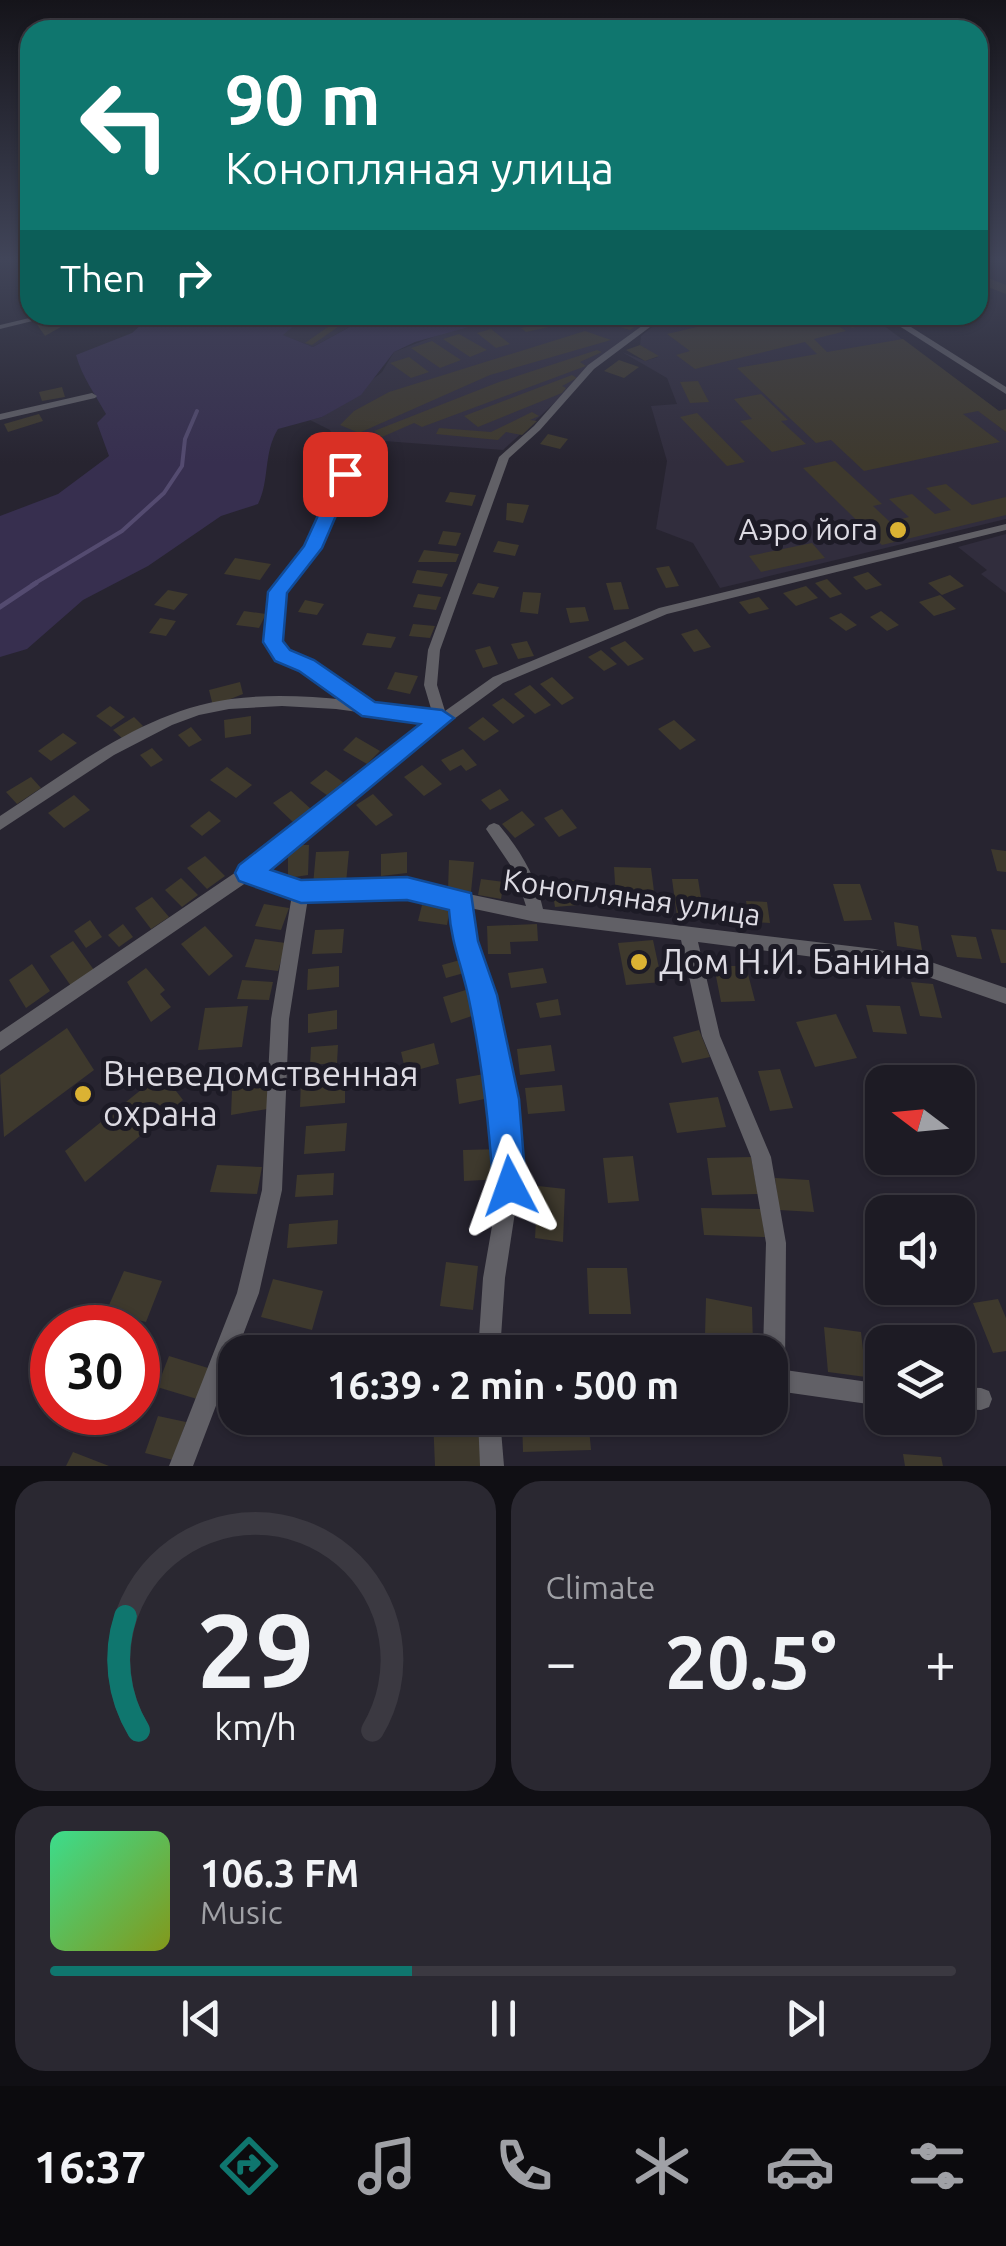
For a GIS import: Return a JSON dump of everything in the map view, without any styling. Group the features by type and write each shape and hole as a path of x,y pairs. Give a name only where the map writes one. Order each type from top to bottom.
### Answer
{"street":[{"path":"442,718 432,701 428,678 434,650 504,457 537,428 591,367 646,326"},
{"path":"904,326 1006,391"},
{"path":"0,417 92,396"},
{"path":"339,444 345,474 340,492 312,548 278,592 273,642 282,656 306,666 370,710"},
{"path":"0,1042 248,873 442,718 514,673 663,610 1006,528"},
{"path":"0,824 135,738 180,716 226,704 266,701 442,718"},
{"path":"494,829 514,852 532,888 536,915"},
{"name":"Конопляная улица","path":"248,873 301,891 407,888 536,915 688,937 875,957 931,970 1006,996"},
{"path":"181,1466 248,1293 272,1190 280,1018 301,891"},
{"path":"461,902 464,941 482,995 504,1099 510,1186 494,1278 490,1335"},
{"path":"688,937 710,1036 762,1156 776,1243 773,1335"},
{"path":"788,1381 865,1393"},
{"path":"490,1435 492,1466"}],"shaded area":[{"path":"139,326 293,326 283,335 313,347 351,326 471,326 394,352 361,395 322,417 278,429 270,447 258,504 221,516 148,566 83,600 27,649 0,657 0,516 58,494 109,456 97,423 106,414 76,355"},
{"path":"293,326 351,326 313,347 282,335"},
{"path":"642,326 503,450 371,440 366,436 336,444 330,430 310,420 322,417 382,372 394,352 454,329"},
{"path":"653,326 885,326 999,411 983,414 1006,432 1006,519 720,588 693,543 656,529 667,461 651,406 677,404 667,378 622,352 645,361 658,357 640,345 641,336"},
{"path":"1006,534 1006,593 981,574 987,570 958,547"}],"building":[{"path":"38,326 62,326 45,336"},
{"path":"329,326 339,326 312,345 305,343"},
{"path":"528,326 552,326 526,332 521,328"},
{"path":"699,326 839,326 846,331 814,339 827,352 903,339 999,411 1006,409 1006,432 978,411 963,414 1000,442 864,471 831,440 816,443 737,368 817,354 805,342 695,369 676,355 690,351 667,334"},
{"path":"491,329 510,344 496,348 477,333"},
{"path":"585,331 611,340 490,375 359,433 340,425 354,411 389,392"},
{"path":"459,334 487,350 470,357 443,339"},
{"path":"432,341 461,360 440,368 411,348"},
{"path":"640,345 659,356 645,361 626,350"},
{"path":"597,350 602,352 580,362 586,366 422,427 414,423 382,437 374,431 499,382"},
{"path":"409,357 429,372 411,378 390,363"},
{"path":"619,360 639,367 624,378 604,371"},
{"path":"572,375 577,378 562,386 566,388 562,393 478,427 464,416"},
{"path":"698,381 709,402 690,403 680,382"},
{"path":"62,387 65,397 42,401 39,392"},
{"path":"761,394 788,420 781,421 806,444 772,452 740,421 752,419 734,399"},
{"path":"532,412 539,416 530,420 537,421 522,435 506,432 498,440 436,434 439,428 491,432"},
{"path":"697,413 745,462 727,466 680,417"},
{"path":"39,414 43,421 8,432 4,424"},
{"path":"548,434 568,439 560,449 540,444"},
{"path":"835,461 882,504 873,506 890,522 909,517 889,499 912,494 935,514 951,510 926,488 946,484 972,505 1006,497 1006,515 882,545 803,468"},
{"path":"309,491 331,495 325,504 303,500"},
{"path":"450,492 476,495 472,506 445,502"},
{"path":"507,503 529,505 523,523 506,520"},
{"path":"443,531 461,533 456,546 438,544"},
{"path":"498,541 519,545 515,556 493,552"},
{"path":"812,543 825,558 761,572 749,556"},
{"path":"424,550 459,554 456,562 418,562"},
{"path":"235,558 271,564 260,580 224,574"},
{"path":"669,566 679,586 666,588 656,568"},
{"path":"417,570 448,574 442,587 412,583"},
{"path":"868,572 882,585 866,590 853,577"},
{"path":"950,575 964,586 942,595 928,583"},
{"path":"827,579 842,594 830,598 815,583"},
{"path":"621,582 629,609 614,610 606,583"},
{"path":"478,583 499,587 494,598 472,594"},
{"path":"806,586 818,598 796,606 783,593"},
{"path":"168,590 188,594 174,610 154,605"},
{"path":"523,592 541,593 538,614 520,612"},
{"path":"418,594 441,597 436,610 413,607"},
{"path":"940,595 956,609 934,616 919,602"},
{"path":"759,597 769,609 749,614 739,602"},
{"path":"305,600 324,604 317,615 298,612"},
{"path":"585,607 589,621 570,623 566,608"},
{"path":"244,611 266,614 259,628 236,625"},
{"path":"881,611 899,625 887,631 870,617"},
{"path":"841,613 857,625 846,631 829,618"},
{"path":"160,618 176,621 166,636 149,633"},
{"path":"413,624 435,626 430,638 409,636"},
{"path":"697,629 711,647 694,652 681,634"},
{"path":"367,633 396,637 391,648 362,645"},
{"path":"527,641 534,656 518,659 511,644"},
{"path":"625,641 644,659 628,666 610,648"},
{"path":"490,646 498,664 483,668 475,650"},
{"path":"601,650 617,664 604,671 588,657"},
{"path":"395,672 418,676 410,694 387,689"},
{"path":"552,677 574,698 562,705 540,684"},
{"path":"240,682 243,694 213,706 209,690"},
{"path":"530,685 551,705 535,714 514,694"},
{"path":"503,698 525,716 513,724 492,705"},
{"path":"110,706 125,717 111,727 96,716"},
{"path":"251,716 251,734 225,738 224,720"},
{"path":"134,717 143,726 123,739 113,730"},
{"path":"483,717 499,731 484,741 468,728"},
{"path":"674,720 696,740 680,750 658,729"},
{"path":"191,727 202,740 189,747 178,735"},
{"path":"63,733 77,743 51,761 38,751"},
{"path":"356,737 380,751 367,764 343,750"},
{"path":"152,748 163,760 151,767 140,755"},
{"path":"463,749 477,765 466,771 461,765 450,771 441,760"},
{"path":"422,765 442,784 424,796 404,777"},
{"path":"227,767 252,785 236,798 210,780"},
{"path":"326,770 344,783 328,796 310,783"},
{"path":"31,777 41,788 17,804 6,792"},
{"path":"500,789 509,800 490,810 481,800"},
{"path":"291,791 312,810 294,823 273,803"},
{"path":"373,794 393,815 376,826 356,805"},
{"path":"74,795 90,810 64,828 48,813"},
{"path":"562,809 577,828 559,837 544,818"},
{"path":"209,811 221,821 202,836 190,826"},
{"path":"522,811 535,825 515,838 502,824"},
{"path":"301,845 309,845 308,875 288,878 288,855"},
{"path":"991,849 1006,851 1006,872 997,871"},
{"path":"349,851 346,883 313,885 316,852"},
{"path":"407,852 407,873 381,876 381,854"},
{"path":"205,856 225,876 207,889 187,868"},
{"path":"449,860 474,862 471,892 448,890"},
{"path":"614,867 651,868 655,899 616,899"},
{"path":"181,878 198,895 182,907 165,890"},
{"path":"481,879 504,882 501,899 478,895"},
{"path":"672,879 698,879 704,916 677,916"},
{"path":"576,880 579,905 555,907 551,882"},
{"path":"833,884 860,884 872,920 844,921"},
{"path":"152,897 169,917 151,929 135,908"},
{"path":"746,901 767,902 770,923 750,922"},
{"path":"264,904 289,908 281,930 255,926"},
{"path":"422,905 450,909 447,925 418,921"},
{"path":"90,920 102,937 86,948 74,931"},
{"path":"894,922 918,926 922,950 897,946"},
{"path":"123,924 133,937 119,947 108,935"},
{"path":"537,924 538,941 510,942 511,954 488,954 487,926"},
{"path":"205,926 233,956 209,976 181,944"},
{"path":"344,929 342,953 312,954 315,930"},
{"path":"991,929 1006,930 1006,963 1001,963"},
{"path":"951,935 976,937 982,959 957,957"},
{"path":"255,939 286,943 278,971 245,967"},
{"name":"Дом Н.И. Банина","path":"653,940 662,982 626,985 618,943"},
{"path":"73,941 94,970 71,986 50,956"},
{"path":"460,960 464,973 446,978 442,965"},
{"path":"32,964 50,991 26,1008 9,980"},
{"path":"339,966 339,987 307,990 308,969"},
{"path":"714,966 740,966 742,974 748,974 755,1001 721,1002"},
{"path":"146,968 165,990 160,994 171,1007 151,1022 127,982"},
{"path":"543,968 547,983 511,988 508,973"},
{"path":"242,980 273,982 269,1000 237,999"},
{"path":"911,982 933,984 942,1018 920,1016"},
{"path":"469,989 478,1014 451,1023 443,997"},
{"path":"558,999 561,1015 540,1018 536,1003"},
{"path":"866,1005 900,1006 907,1034 873,1032"},
{"path":"248,1006 242,1047 198,1050 205,1008"},
{"path":"337,1010 337,1029 308,1033 308,1014"},
{"path":"836,1014 857,1058 815,1067 796,1022"},
{"path":"67,1028 94,1070 4,1137 0,1075"},
{"path":"699,1030 710,1057 682,1063 673,1037"},
{"path":"434,1043 439,1064 406,1073 401,1052"},
{"path":"338,1045 337,1063 310,1065 311,1047"},
{"path":"551,1045 555,1071 520,1075 517,1049"},
{"path":"780,1069 793,1108 770,1111 758,1071"},
{"path":"162,1073 183,1100 85,1182 65,1151"},
{"path":"490,1073 495,1097 459,1104 456,1079"},
{"path":"345,1076 345,1103 300,1107 301,1080"},
{"path":"267,1084 267,1109 231,1115 232,1090"},
{"path":"562,1085 565,1111 528,1114 525,1088"},
{"path":"718,1097 726,1127 677,1133 669,1103"},
{"path":"347,1123 345,1151 304,1154 306,1126"},
{"path":"501,1149 503,1179 464,1181 463,1150"},
{"path":"633,1156 639,1201 608,1203 603,1158"},
{"path":"751,1157 758,1194 712,1195 707,1158"},
{"path":"217,1165 262,1167 257,1194 210,1192"},
{"path":"334,1173 333,1195 295,1197 297,1175"},
{"path":"775,1178 809,1180 814,1212 779,1210"},
{"path":"538,1186 565,1189 563,1242 535,1238"},
{"path":"701,1208 761,1209 765,1237 704,1235"},
{"path":"338,1220 337,1244 287,1248 289,1224"},
{"path":"446,1262 478,1266 473,1310 440,1306"},
{"path":"587,1268 627,1268 631,1314 589,1314"},
{"path":"124,1271 162,1281 153,1305 109,1305"},
{"path":"273,1279 323,1291 312,1330 261,1317"},
{"path":"706,1298 752,1307 753,1335 705,1335"},
{"path":"998,1299 1006,1318 1006,1351 993,1353 975,1303"},
{"path":"824,1327 861,1332 865,1377 828,1372"},
{"path":"169,1356 208,1368 197,1399 160,1388"},
{"path":"160,1416 186,1422 173,1460 145,1453 151,1435 160,1435"},
{"path":"434,1435 480,1435 483,1466 435,1466"},
{"path":"522,1435 590,1435 591,1450 523,1452"},
{"path":"73,1452 109,1466 66,1466"},
{"path":"903,1454 941,1457 943,1466 905,1466"}],"waterway":[{"path":"32,585 122,531 164,493 182,466 185,439 197,411"},
{"path":"0,607 36,583"}],"place":[{"name":"Аэро йога","path":"898,530"},
{"name":"Дом Н.И. Банина","path":"639,962"},
{"name":"Вневедомственная охрана","path":"83,1094"}],"route":[{"path":"345,474 312,548 278,592 273,642 282,656 306,666 370,710 442,718 248,873 301,891 407,888 461,902 464,941 482,995 504,1099 510,1186"}]}
